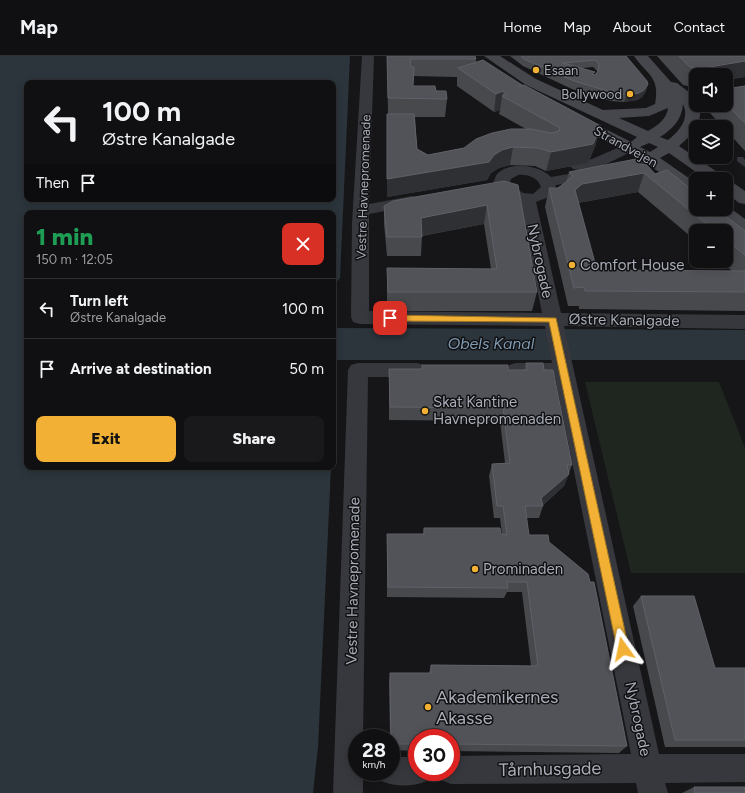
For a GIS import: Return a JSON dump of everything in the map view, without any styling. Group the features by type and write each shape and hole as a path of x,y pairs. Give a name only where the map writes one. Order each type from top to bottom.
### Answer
{"street":[{"name":"Vestre Havnepromenade","path":"360,317 361,210 368,56"},
{"path":"543,178 596,163 649,138 661,130 675,113 677,103 673,94 641,56"},
{"name":"Strandvejen","path":"486,60 514,87 547,105"},
{"name":"Strandvejen","path":"486,60 594,113 670,147 708,172"},
{"path":"661,78 689,97"},
{"path":"594,113 613,115 649,112 662,106 664,93 661,78"},
{"name":"Strandvejen","path":"561,112 649,158 689,185"},
{"path":"543,178 625,169 670,147 681,137 693,118 693,112"},
{"path":"514,168 532,171 543,178 549,187 543,195 527,198 517,197 496,188 504,176 514,168"},
{"path":"733,190 745,199"},
{"path":"361,210 431,198"},
{"name":"Nybrogade","path":"527,198 650,780"},
{"path":"730,216 745,228"},
{"name":"Østre Kanalgade","path":"360,317 553,322 745,322"},
{"path":"499,370 563,367"},
{"name":"Vestre Havnepromenade","path":"352,729 358,370 436,370"},
{"name":"Tårnhusgade","path":"460,770 650,780 745,768"}],"shaded area":[{"path":"585,382 719,382 745,448 745,573 631,573"}],"water":[{"path":"0,56 350,56 340,278 336,283 336,210 24,210 24,470 331,470 318,747 313,793 0,793"},
{"name":"Obels Kanal","path":"336,328 745,330 745,360 336,360"}],"building":[{"path":"387,56 475,56 476,59 410,59 411,67 414,67 413,86 435,86 436,91 446,91 447,99 388,98"},
{"path":"521,56 626,56 648,84 644,90 639,93 627,95 614,93 574,81 524,59","holes":["595,60 599,64 598,71 595,75 592,74 595,72 563,63"]},
{"path":"679,56 745,56 745,61 704,68 690,67"},
{"path":"483,60 522,85 519,86 524,85 601,126 593,144 551,152 539,148 513,147 502,150 494,155 489,162 387,179 387,114 414,114 417,149 428,155 464,148 476,139 492,133 511,129 531,129 551,133 559,131 560,128 502,96 507,94 503,91 496,94 458,68"},
{"path":"745,86 745,123 733,111 733,88"},
{"path":"636,159 641,165 646,164 655,174 667,170 689,187 689,210 644,173 582,184 575,190 597,270 745,271 745,292 585,291 584,287 574,288 549,188 558,188 566,182 573,176 569,172"},
{"path":"504,181 518,185 537,292 388,292 387,268 497,269 487,205 421,218 422,237 387,237 384,206 393,201"},
{"path":"697,216 725,216 745,231 745,255 733,246 733,224 706,224"},
{"name":"Prominaden","path":"526,363 543,363 544,370 553,370 572,465 567,465 569,474 541,498 543,506 525,506 529,535 548,535 549,542 588,574 590,582 594,582 627,746 460,744 460,729 408,729 408,744 400,744 400,729 391,729 390,673 431,673 431,665 538,666 527,582 507,582 508,588 388,587 387,534 424,534 424,528 500,528 501,534 507,535 503,506 497,506 492,464 510,463 503,408 390,407 389,369 422,369 422,365 508,365 508,370 528,370"},
{"path":"641,596 694,596 715,668 745,668 745,740 675,740"},
{"path":"694,787 745,787 745,793 695,793"}],"place":[{"name":"Esaan","path":"536,70"},
{"name":"Bollywood","path":"630,94"},
{"name":"Comfort House","path":"572,265"},
{"name":"Skat Kantine Havnepromenaden","path":"425,411"},
{"name":"Prominaden","path":"475,569"},
{"name":"Akademikernes Akasse","path":"428,707"}],"route":[{"path":"390,318 553,320 623,649"}]}
